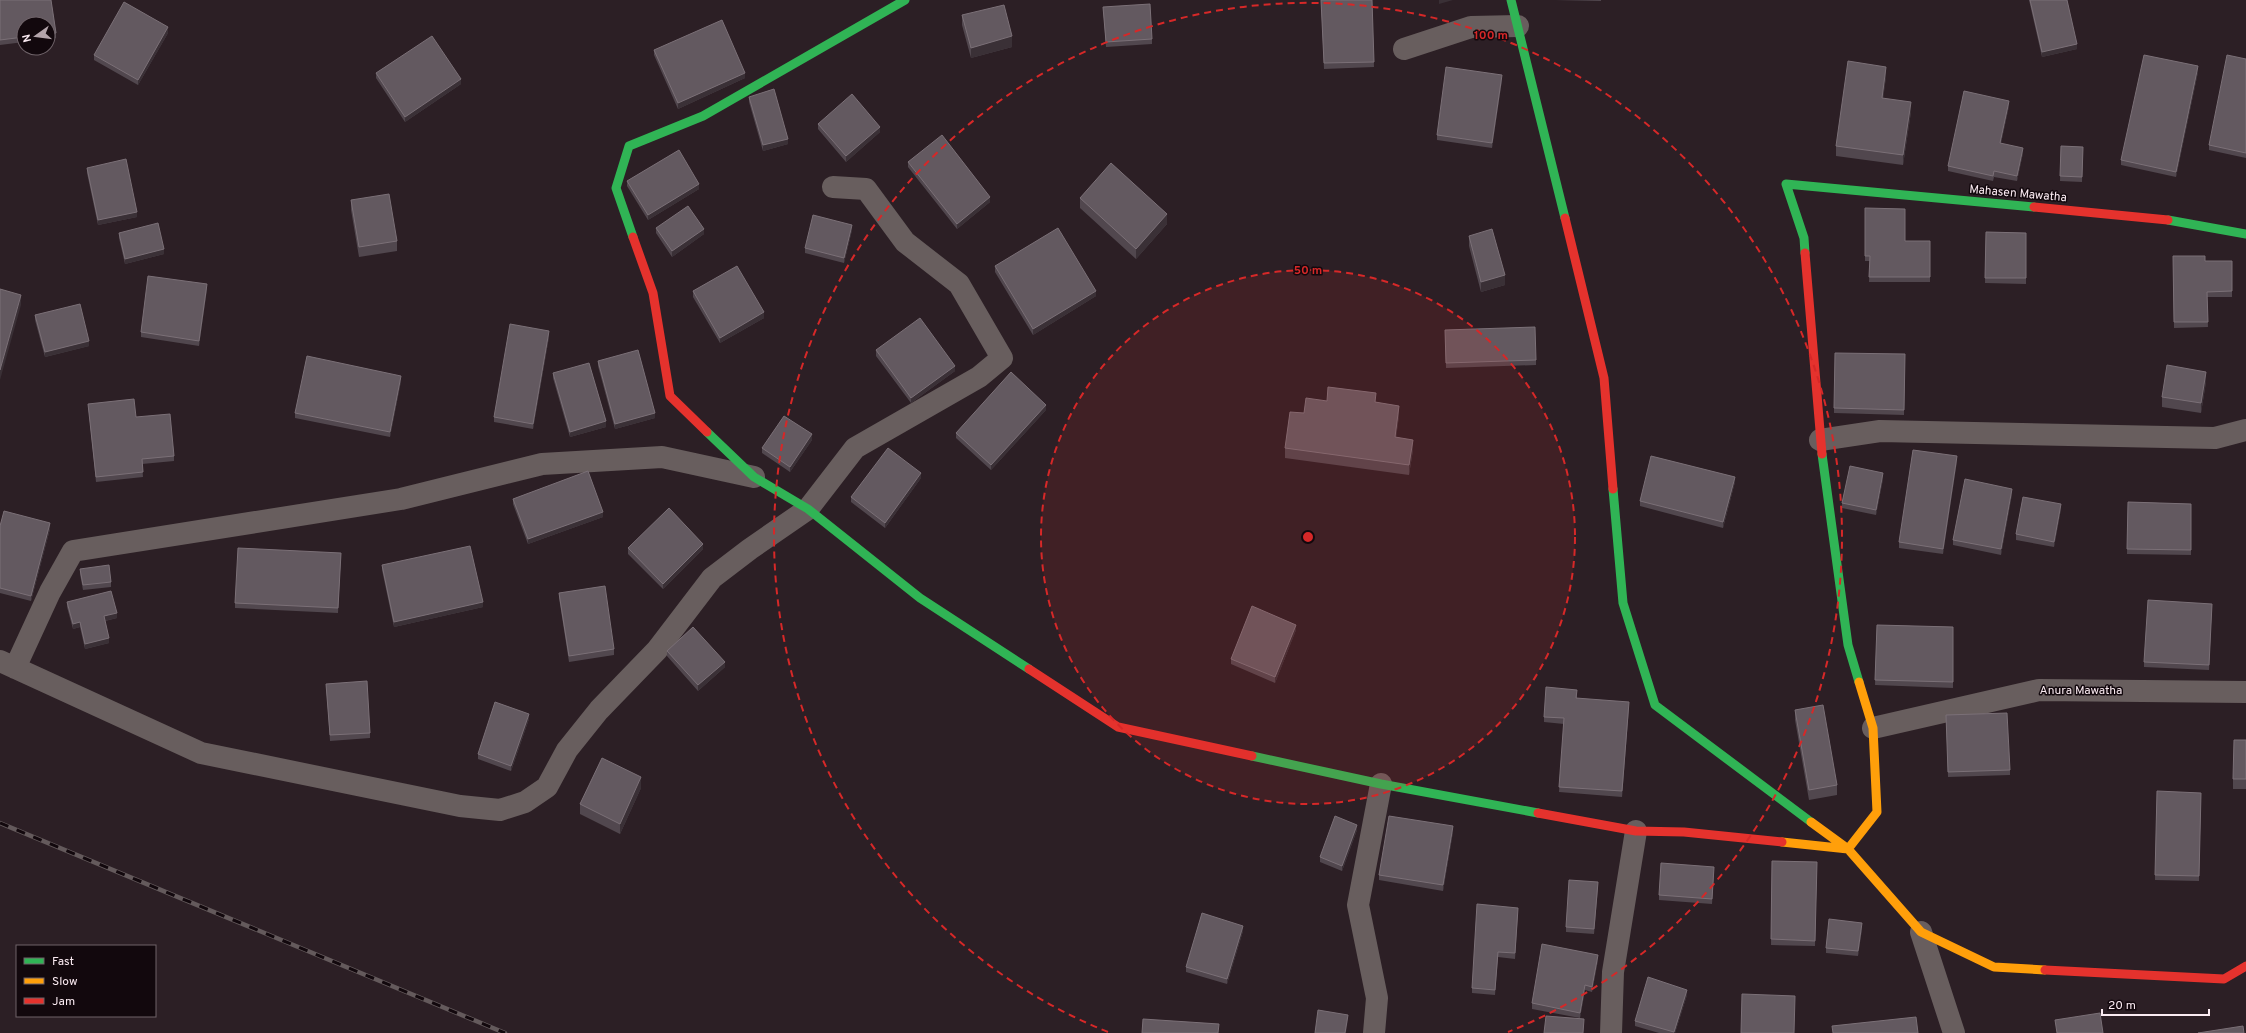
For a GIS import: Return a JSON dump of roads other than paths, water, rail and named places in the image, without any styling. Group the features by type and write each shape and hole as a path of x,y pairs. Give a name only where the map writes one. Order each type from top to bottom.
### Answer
{"street":[{"path":"905,0 703,116 629,146 616,188 653,292 670,396 754,477 808,509 920,598 1118,727 1380,784 1636,831 1698,833 1848,849"},
{"path":"1511,0 1604,378 1624,603 1655,705 1848,849 1921,932 1994,967 2224,979 2246,966"},
{"path":"1404,49 1471,26 1518,26"},
{"name":"Mahasen Mawatha","path":"1820,440 1804,238 1786,184 2184,221 2246,234"},
{"path":"754,477 662,457 542,464 401,500 73,552 7,664 200,753 460,806 500,810 525,802 547,787 567,750 599,710 657,650 712,578 750,549 808,509 855,448 979,377 1002,358 959,284 905,242 866,189 833,187"},
{"path":"1848,849 1877,812 1873,728 1848,645 1820,440 1880,431 2215,438 2246,430"},
{"name":"Anura Mawatha","path":"1873,728 2039,690 2246,692"},
{"path":"1374,1033 1377,998 1358,905 1380,784"},
{"path":"1611,1033 1613,972 1636,831"},
{"path":"1921,932 1954,1033"}],"railway":[{"path":"0,823 505,1033"}]}
